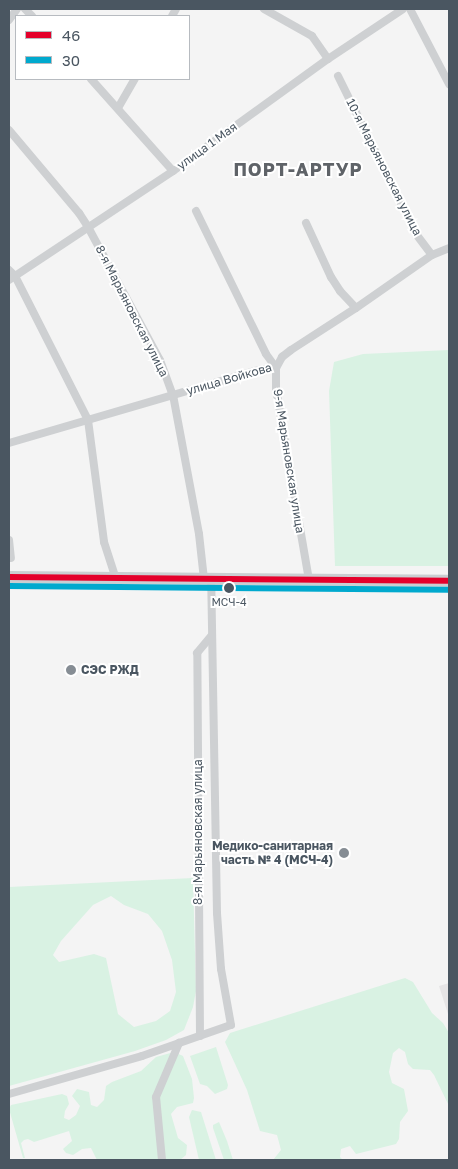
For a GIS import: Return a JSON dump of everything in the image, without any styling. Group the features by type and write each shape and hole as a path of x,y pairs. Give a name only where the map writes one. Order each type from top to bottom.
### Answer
{"main road":[{"path":"9,577 449,581"}],"street":[{"path":"9,20 17,9"},
{"path":"264,9 312,36 328,59"},
{"name":"улица 1 Мая","path":"12,278 173,171 328,59 403,9"},
{"path":"410,9 449,84"},
{"name":"10-я Марьяновская улица","path":"338,76 416,234 432,255"},
{"path":"91,80 173,171"},
{"path":"118,108 134,80"},
{"name":"8-я Марьяновская улица","path":"9,130 88,227 160,360 173,395 207,579 212,635 217,914 221,969 231,1025 200,1036 197,652 212,635"},
{"path":"196,211 266,354 276,368"},
{"path":"306,223 331,277 340,291 356,308"},
{"name":"улица Войкова","path":"9,443 259,370 276,368 282,357 291,350 432,255 449,248"},
{"path":"9,270 88,420 104,542 116,578"},
{"name":"9-я Марьяновская улица","path":"276,368 276,390 309,580"},
{"path":"9,540 11,558"},
{"path":"9,1094 142,1056 200,1036"},
{"path":"162,1160 156,1097 179,1043"}],"shaded area":[{"path":"449,983 449,1017 439,986"}],"green space":[{"path":"449,350 449,566 335,566 329,391 334,362 363,354"},
{"path":"193,878 196,991 193,1007 184,1030 166,1040 135,1051 9,1086 9,887","holes":["111,896 124,905 148,914 162,931 172,960 176,992 170,1011 156,1021 134,1027 118,1014 106,958 94,954 59,962 53,955 61,941 93,905"]},
{"path":"405,978 413,982 432,1013 443,1023 449,1033 449,1106 430,1070 413,1069 408,1064 405,1052 399,1048 393,1053 389,1072 392,1083 404,1089 408,1111 400,1122 399,1139 396,1144 356,1154 350,1146 341,1149 340,1157 343,1160 273,1160 281,1150 277,1135 260,1131 247,1090 225,1042 230,1033"},
{"path":"216,1047 228,1085 227,1089 215,1094 207,1086 200,1084 190,1056"},
{"path":"174,1052 183,1056 192,1079 194,1098 193,1103 177,1107 171,1114 178,1138 187,1145 186,1155 180,1160 97,1160 91,1148 82,1149 73,1155 66,1153 63,1149 72,1141 69,1131 34,1142 28,1139 24,1140 21,1143 25,1158 23,1158 9,1109 11,1105 62,1094 67,1096 69,1104 64,1118 69,1120 76,1115 80,1106 72,1096 77,1089 89,1092 91,1105 97,1107 104,1100 106,1086 141,1071 156,1057"},
{"path":"192,1110 201,1112 216,1160 199,1160 189,1117"},
{"path":"219,1122 233,1160 224,1160 213,1128 213,1125"}],"transit line":[{"name":"46","path":"9,577 449,581"},
{"name":"30","path":"9,586 449,590"}],"place":[{"name":"МСЧ-4","path":"229,588"},
{"name":"СЭС РЖД","path":"71,670"},
{"name":"Медико-санитарная часть № 4 (МСЧ-4)","path":"344,853"}],"district":[{"name":"ПОРТ-АРТУР","path":"298,169"}]}
